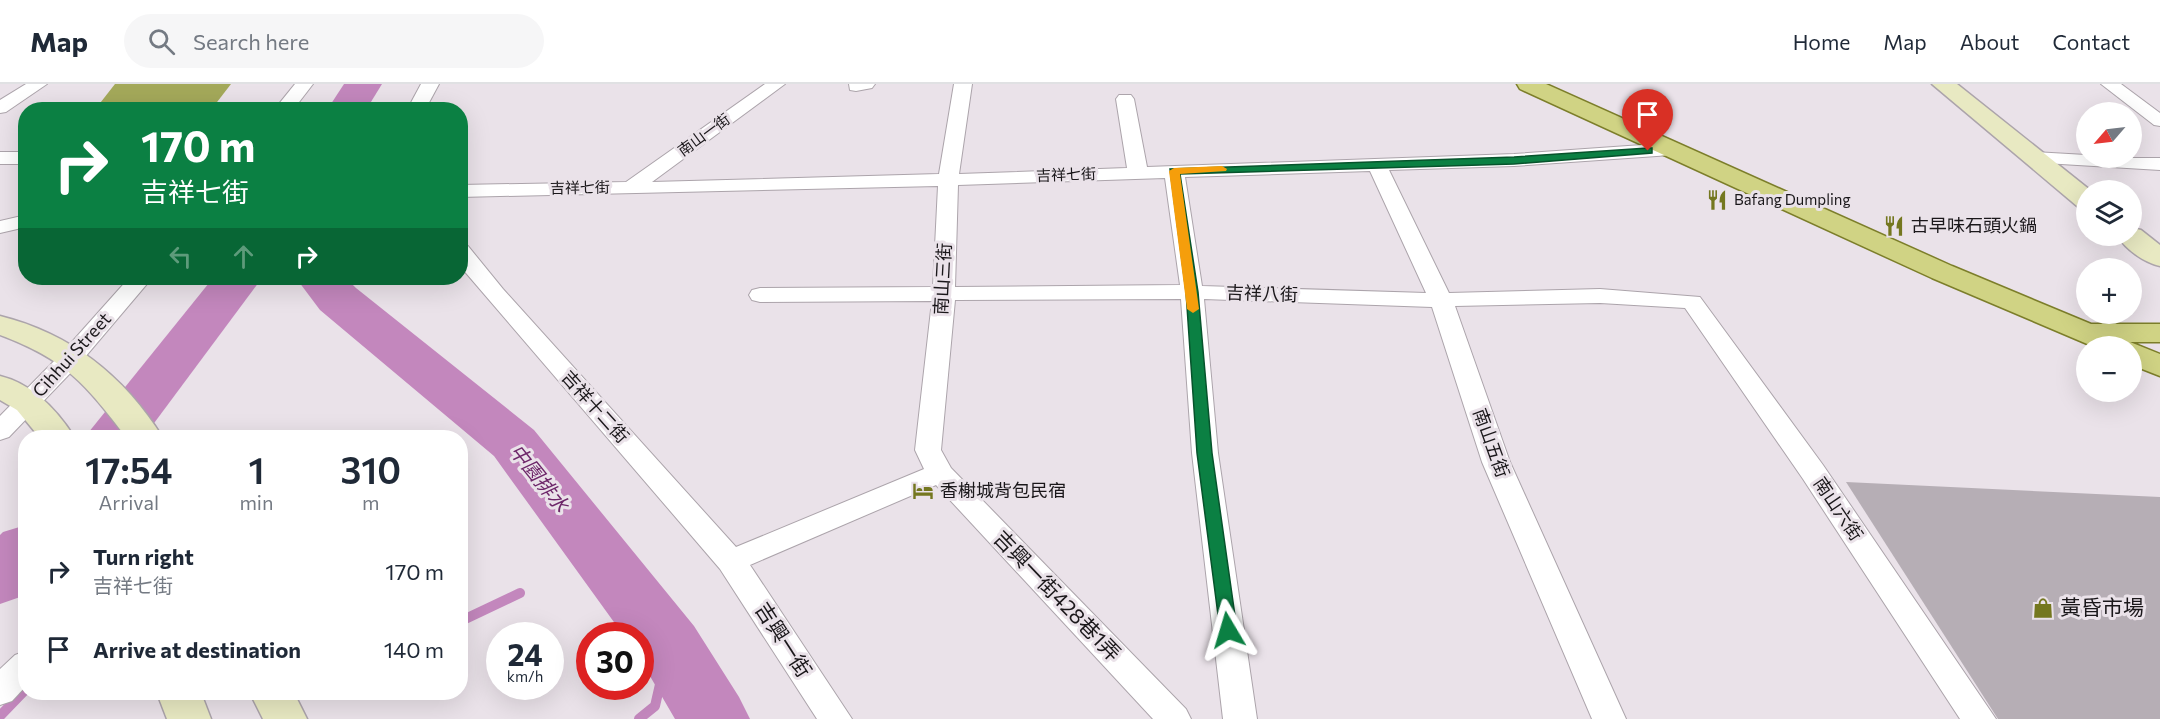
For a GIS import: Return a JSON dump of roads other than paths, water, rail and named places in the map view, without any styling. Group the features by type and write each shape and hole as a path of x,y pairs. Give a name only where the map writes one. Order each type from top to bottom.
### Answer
{"main road":[{"path":"1528,84 1931,267 2095,336"},
{"path":"2088,333 2160,333"},
{"path":"2142,358 2160,366"}],"street":[{"path":"0,108 38,84"},
{"path":"289,102 304,84"},
{"path":"420,102 430,84"},
{"name":"南山一街","path":"632,187 776,84"},
{"name":"南山三街","path":"940,473 928,450 944,293 948,179 963,84"},
{"path":"1943,84 2076,192"},
{"path":"2110,84 2160,121"},
{"path":"1125,99 1138,173"},
{"name":"吉祥七街","path":"468,191 799,185 1377,165 1514,160 1671,149"},
{"path":"0,158 18,158"},
{"path":"2034,158 2160,164"},
{"name":"南山五街","path":"1377,165 1441,300 1496,462 1609,719"},
{"path":"1174,171 1192,292 1205,453 1240,719"},
{"path":"0,227 18,223"},
{"path":"2142,244 2160,258"},
{"name":"吉祥十二街","path":"468,261 731,561"},
{"name":"Cihhui Street","path":"0,431 45,421 80,364 136,285"},
{"name":"吉祥八街","path":"760,295 1192,292 1441,300 1600,296 1692,302"},
{"name":"南山六街","path":"1692,302 1814,472 1979,719"},
{"path":"0,325 30,335 80,364 139,430"},
{"path":"0,386 45,421"},
{"path":"731,561 940,473"},
{"name":"吉興一街428巷1弄","path":"940,473 1174,719"},
{"name":"吉興一街","path":"731,561 835,719"},
{"path":"0,691 18,672"},
{"path":"182,700 189,719"},
{"path":"276,700 285,719"}],"waterway":[{"path":"351,102 363,84"},
{"path":"119,430 233,285"},
{"name":"中園排水","path":"326,285 338,299 514,443 669,645 713,719"},
{"path":"0,579 18,558"},
{"path":"468,618 520,593"},
{"path":"639,719 655,706 669,645"},
{"path":"0,716 18,697"}],"place":[{"name":"Bafang Dumpling","path":"1717,200"},
{"name":"古早味石頭火鍋","path":"1894,226"},
{"name":"香榭城背包民宿","path":"923,491"},
{"name":"黃昏市場","path":"2043,608"}]}
